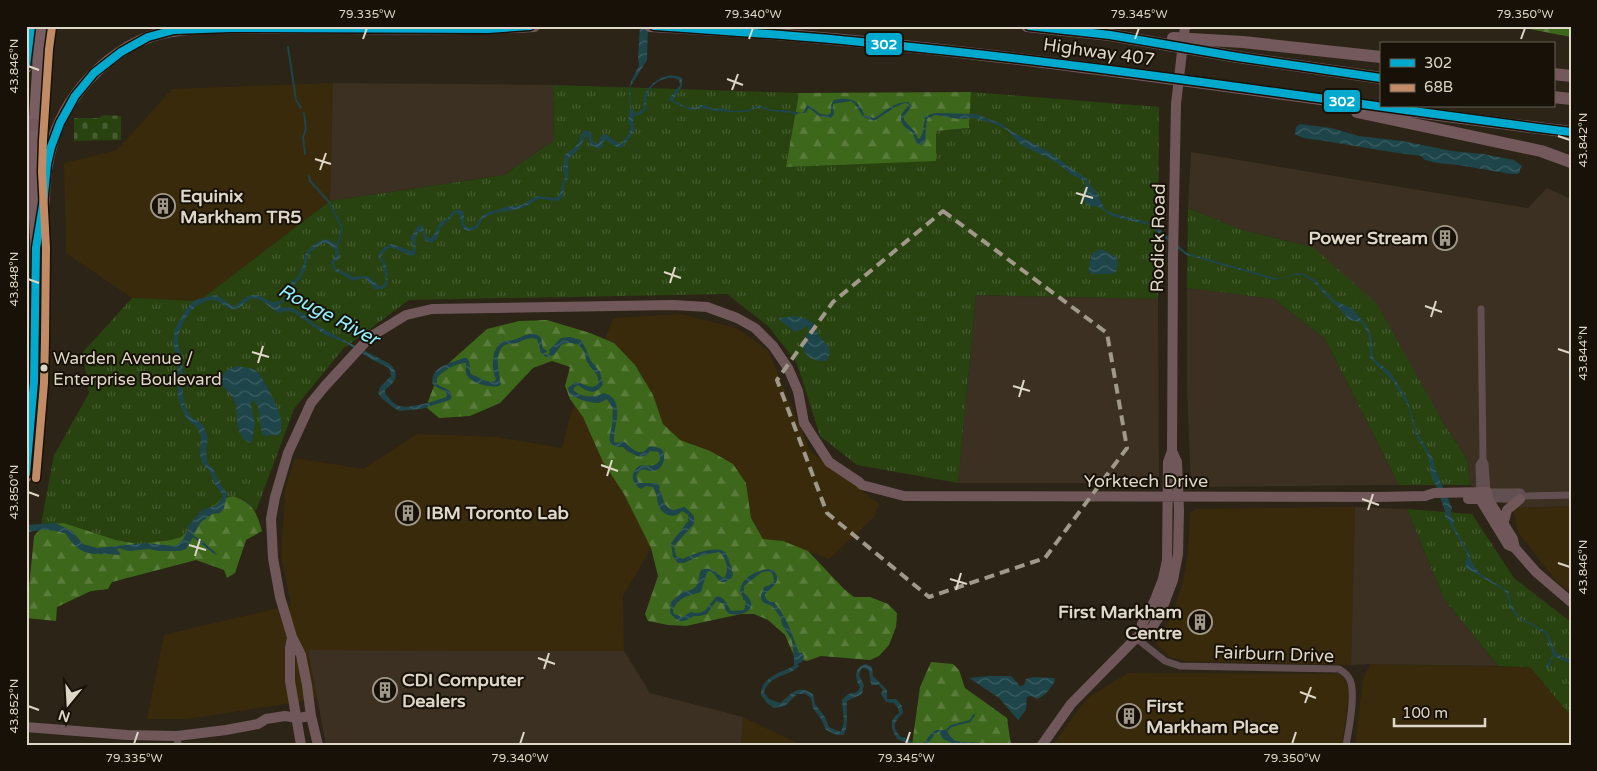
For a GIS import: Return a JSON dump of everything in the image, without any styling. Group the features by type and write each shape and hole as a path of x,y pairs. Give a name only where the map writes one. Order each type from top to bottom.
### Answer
{"highway":[{"path":"36,248 47,164 60,123 75,96 94,73 121,52 148,38 174,30 231,28 488,29 534,26"},
{"name":"Highway 407","path":"650,26 852,40 1013,57 1380,107"},
{"name":"Highway 407","path":"1027,26 1110,35 1238,57 1380,78"},
{"path":"1110,35 1243,42 1380,57"},
{"path":"1554,74 1571,76"},
{"path":"1296,96 1388,120 1541,152 1571,162"},
{"path":"1554,97 1571,99"},
{"name":"Highway 407","path":"1388,108 1571,132"}],"main road":[{"path":"26,68 27,44 31,26"},
{"path":"26,477 33,392 31,335 36,248 30,125 42,26"}],"street":[{"name":"Rodick Road","path":"1042,745 1070,704 1138,636 1154,602 1163,578 1167,560 1177,462 1172,452 1173,257 1176,104 1185,26"},
{"name":"Yorktech Drive","path":"318,745 300,655 292,637 280,597 273,558 270,519 275,497 286,460 311,403 367,340 406,315 432,309 673,305 706,308 737,318 755,328 774,346 788,368 798,391 804,423 829,462 852,479 859,482 863,481 870,486 904,496 1425,496 1433,500 1484,496"},
{"path":"1481,309 1483,459 1485,464 1484,496 1508,544 1515,548 1536,572 1571,602"},
{"path":"1484,496 1571,495"},
{"path":"1484,496 1513,539 1515,548"},
{"path":"1503,524 1507,510 1521,497"},
{"name":"Fairburn Drive","path":"1138,636 1165,661 1180,666 1339,669 1349,678 1352,693 1346,745"},
{"path":"292,637 290,681 301,745"},
{"path":"290,671 303,668"},
{"path":"26,727 177,740 258,724 266,719 284,716 297,718 311,716"}],"highlighted area":[{"path":"943,211 1107,333 1127,448 1045,558 929,597 827,513 777,380 833,302"}],"shaded area":[{"path":"333,83 330,201 199,301 132,298 66,253 64,163 117,150 172,89"},
{"path":"333,83 553,85 554,140 504,175 330,201"},
{"path":"1191,152 1528,208 1547,188 1571,199 1571,506 1513,508 1470,485 1467,459 1442,421 1313,247 1242,230 1188,208"},
{"path":"1187,288 1274,299 1325,339 1399,485 1191,487 1187,388"},
{"path":"976,295 1158,299 1159,476 1149,483 958,483"},
{"path":"681,314 736,328 768,350 810,451 879,504 874,517 829,559 783,541 763,539 751,518 746,483 733,464 651,548 623,596 624,651 308,650 317,698 187,719 147,719 164,635 291,605 281,555 285,490 295,458 363,469 417,434 497,437 562,448 570,416 614,318"},
{"path":"1571,506 1571,592 1557,582 1518,532 1513,508"},
{"path":"1355,507 1351,665 1187,661 1170,657 1156,644 1172,615 1183,582 1188,553 1190,513 1196,509"},
{"path":"1355,507 1407,509 1444,599 1498,666 1351,665"},
{"path":"308,650 624,651 650,693 743,717 741,745 326,745"},
{"path":"1371,664 1530,667 1571,716 1571,745 1355,745 1363,678"},
{"path":"1128,673 1338,673 1345,679 1349,692 1342,745 1053,745 1086,699"},
{"path":"743,717 801,745 741,745"}],"green space":[{"path":"1514,26 1571,27 1571,37"},
{"path":"553,85 799,93 787,167 936,131 969,128 971,92 1159,107 1158,299 976,295 958,483 857,465 820,436 797,363 768,326 727,294 409,300 343,349 294,409 256,511 244,500 233,496 221,499 181,537 138,544 116,540 64,523 40,529 54,455 89,393 83,352 132,298 199,301 330,201 504,175 554,140"},
{"path":"971,92 969,128 936,131 936,161 786,167 799,93"},
{"path":"104,115 121,116 121,140 74,141 74,118 98,118"},
{"path":"1188,208 1242,230 1313,247 1377,304 1442,421 1467,459 1470,485 1399,485 1325,339 1274,299 1187,288"},
{"path":"547,320 590,333 614,343 635,365 653,395 663,424 680,440 710,451 733,464 746,483 751,518 763,539 783,541 808,551 854,597 870,597 888,604 897,613 896,627 889,645 879,656 870,660 821,656 807,661 795,658 785,635 768,620 754,614 741,614 686,626 648,621 645,614 658,576 651,548 624,494 603,462 583,417 570,399 565,386 570,367 552,361 533,368 500,403 470,416 439,418 426,407 437,378 450,362 487,329 519,321"},
{"path":"233,496 245,502 253,509 262,531 246,540 235,573 227,578 224,570 196,560 112,582 108,589 91,591 57,607 56,621 26,618 34,536 40,529 52,524 64,523 116,540 138,544 171,540 181,537 221,499"},
{"path":"1407,509 1472,514 1514,578 1571,622 1571,716 1530,667 1498,666 1444,599"},
{"path":"931,662 953,664 959,670 965,688 1007,718 1011,745 912,745 920,687"}],"water":[{"path":"640,26 648,26 647,60 630,87 631,107 635,113 642,110 645,94 656,81 666,76 677,76 682,78 682,86 673,100 686,107 697,108 699,105 704,105 714,109 722,108 733,111 748,110 756,106 762,106 772,110 802,113 795,115 762,108 755,108 748,112 714,111 703,108 690,110 668,100 680,85 679,80 674,78 664,79 651,88 646,100 646,110 640,115 634,116 635,130 623,147 618,148 606,140 603,142 603,147 598,149 593,146 591,147 586,136 579,149 568,159 568,179 564,184 564,194 560,200 540,199 516,210 491,214 485,217 478,228 469,231 464,229 460,215 456,213 441,227 436,240 432,243 425,241 422,232 418,231 415,240 416,251 413,256 390,247 382,254 381,258 386,264 388,280 387,286 383,289 374,289 365,278 352,281 335,271 331,263 335,250 329,244 322,243 309,253 305,270 295,284 292,296 277,306 301,312 323,329 390,364 396,375 392,384 385,390 385,393 395,404 404,407 446,397 446,392 433,385 432,379 434,374 447,364 464,358 468,360 471,374 486,381 494,382 496,379 493,370 494,354 498,345 503,341 534,334 541,338 543,348 547,351 544,353 547,355 550,352 549,350 561,338 570,337 581,340 591,361 600,372 603,384 597,390 591,392 578,385 573,390 584,396 596,396 604,393 611,396 617,407 614,442 623,441 639,452 652,446 662,450 664,454 664,460 656,471 642,470 639,472 636,476 639,483 657,483 669,508 672,510 685,507 694,516 694,524 674,546 676,556 683,559 704,551 716,549 726,553 731,566 733,576 725,582 721,582 710,571 707,572 701,592 681,599 675,605 674,614 682,617 691,612 704,611 717,596 724,600 731,611 744,610 746,601 743,600 740,593 744,581 757,572 765,569 773,570 777,580 774,586 765,594 766,599 774,602 782,614 789,626 799,653 803,653 804,657 802,662 797,664 799,666 794,670 770,682 764,692 769,699 780,703 795,691 807,691 813,694 815,704 825,717 829,727 841,732 844,722 842,700 848,694 859,689 856,673 862,665 866,664 872,667 873,676 887,690 887,699 896,699 902,706 903,713 897,719 895,727 901,737 907,738 914,744 897,739 893,731 892,722 899,713 898,708 894,703 886,702 881,694 883,690 879,685 871,684 869,671 865,668 862,668 859,675 864,685 862,694 847,701 847,724 843,735 837,735 826,730 813,708 811,698 805,694 797,694 785,706 774,708 767,703 761,695 764,684 772,676 794,666 792,640 782,625 781,618 772,606 765,604 761,599 764,587 774,581 770,571 762,572 744,586 744,593 749,598 751,606 749,610 742,614 730,614 726,611 724,604 716,601 707,614 694,616 683,621 679,621 670,613 671,602 683,591 688,591 697,585 701,570 712,569 724,578 727,572 725,561 719,552 699,556 684,563 678,563 673,557 671,543 688,521 688,515 682,511 674,516 666,514 659,507 653,487 646,486 641,489 635,484 633,478 634,472 639,466 658,463 660,460 659,452 650,451 647,455 639,457 623,447 614,446 610,441 613,409 607,399 599,403 592,403 569,394 568,388 575,382 590,387 598,384 597,375 587,362 584,351 580,346 574,344 562,344 554,355 546,357 541,353 537,339 506,344 501,348 498,358 501,384 499,386 486,386 477,383 466,374 466,363 455,365 437,378 437,384 450,392 450,400 421,409 399,411 385,401 378,393 380,387 391,376 389,368 344,342 325,335 293,312 285,311 279,313 261,300 254,298 235,309 231,309 215,300 208,300 195,308 184,320 178,342 183,361 183,393 186,407 189,414 203,425 208,438 206,451 208,464 213,468 220,484 227,493 224,508 220,513 212,514 201,522 193,535 218,555 193,537 186,549 180,551 149,549 129,551 119,548 117,550 120,553 119,555 95,554 83,551 77,548 66,534 56,531 41,530 26,533 26,525 55,523 72,531 83,544 97,548 145,543 174,546 179,543 186,534 187,526 201,511 216,505 223,495 215,485 210,472 202,463 200,455 201,436 195,425 185,416 177,392 177,359 173,342 175,328 192,302 216,295 233,306 250,295 256,295 272,302 280,301 287,295 291,283 299,275 307,251 313,245 325,239 332,241 338,247 339,258 334,263 336,268 354,277 368,276 380,287 386,280 382,262 378,257 380,252 390,244 412,251 411,237 418,226 422,225 426,236 430,239 439,223 448,218 454,210 464,212 464,224 469,228 475,226 482,216 488,212 504,207 522,205 536,196 556,198 560,194 565,178 563,165 565,155 577,145 584,130 591,132 593,142 598,144 603,134 621,144 629,134 631,127 628,122 630,107 629,89 639,66"},
{"path":"849,99 859,105 864,115 874,118 894,105 908,102 912,106 904,116 904,120 915,132 918,139 923,132 925,116 935,113 976,114 1001,123 1011,131 1051,153 1086,178 1107,211 1156,226 1187,253 1275,278 1282,278 1297,273 1304,274 1315,280 1335,301 1352,308 1367,326 1371,335 1373,358 1391,373 1407,399 1417,432 1433,459 1436,471 1452,508 1450,516 1454,519 1454,526 1479,573 1508,591 1512,606 1519,617 1547,632 1554,650 1564,658 1571,660 1571,664 1553,656 1549,667 1546,669 1553,655 1546,634 1516,616 1511,609 1504,590 1466,568 1465,562 1468,556 1448,520 1445,518 1445,511 1432,479 1428,456 1416,435 1408,406 1393,381 1370,358 1369,338 1361,322 1349,320 1315,283 1303,275 1275,280 1187,255 1149,225 1111,216 1099,207 1087,205 1083,198 1086,182 1071,174 1054,161 1021,145 1007,130 998,125 974,118 959,119 935,115 927,119 925,141 919,145 913,134 905,127 901,120 909,105 906,103 895,107 874,121 863,117 851,101 833,104 834,114 831,118 819,116 809,108 805,113 802,113 807,105 809,105 820,114 828,115 831,113 831,105 834,100"},
{"path":"1300,124 1331,128 1359,136 1483,154 1514,160 1522,166 1518,174 1511,174 1437,163 1425,160 1421,156 1305,138 1295,134 1296,127"},
{"path":"1102,249 1116,257 1118,264 1116,272 1110,274 1091,274 1088,271 1092,253"},
{"path":"794,316 808,320 815,326 818,335 830,351 826,361 813,359 805,353 804,343 809,331 808,326 795,332 779,320 780,318"},
{"path":"237,366 253,369 259,373 279,412 281,429 279,435 262,435 258,407 253,400 251,404 255,424 252,441 249,443 240,434 234,400 221,383 221,377 224,373"},
{"path":"1011,676 1020,686 1024,685 1026,679 1034,677 1054,678 1055,681 1040,698 1027,697 1026,710 1018,720 999,698 969,678"},
{"path":"936,730 947,730 950,736 959,741 986,745 957,745 943,739 939,732 935,734 927,745 917,744 925,742"}],"waterway":[{"path":"288,47 296,100 301,108"},
{"path":"304,113 306,129 303,137 305,154"},
{"path":"309,176 310,181 329,202 342,228 336,245"},
{"path":"945,732 951,726 970,721 974,715"}],"transit line":[{"name":"302","path":"26,66 31,26"},
{"name":"302","path":"26,474 34,382 36,248 47,164 60,123 75,96 94,73 121,52 148,37 174,30 231,28 488,29 530,26"},
{"name":"302","path":"654,26 824,39 967,53 1380,107"},
{"name":"302","path":"1029,26 1110,35 1238,57 1380,78"},
{"name":"68B","path":"36,478 44,383 45,339 46,248 42,172 43,140 52,27"},
{"name":"302","path":"1390,108 1571,132"}],"place":[{"name":"Equinix Markham TR5","path":"163,206"},
{"name":"Power Stream","path":"1445,238"},
{"name":"Warden Avenue / Enterprise Boulevard","path":"44,368"},
{"name":"IBM Toronto Lab","path":"408,513"},
{"name":"First Markham Centre","path":"1200,622"},
{"name":"CDI Computer Dealers","path":"385,690"},
{"name":"First Markham Place","path":"1129,716"}],"water label":[{"name":"Rouge River","path":"329,314"}]}
